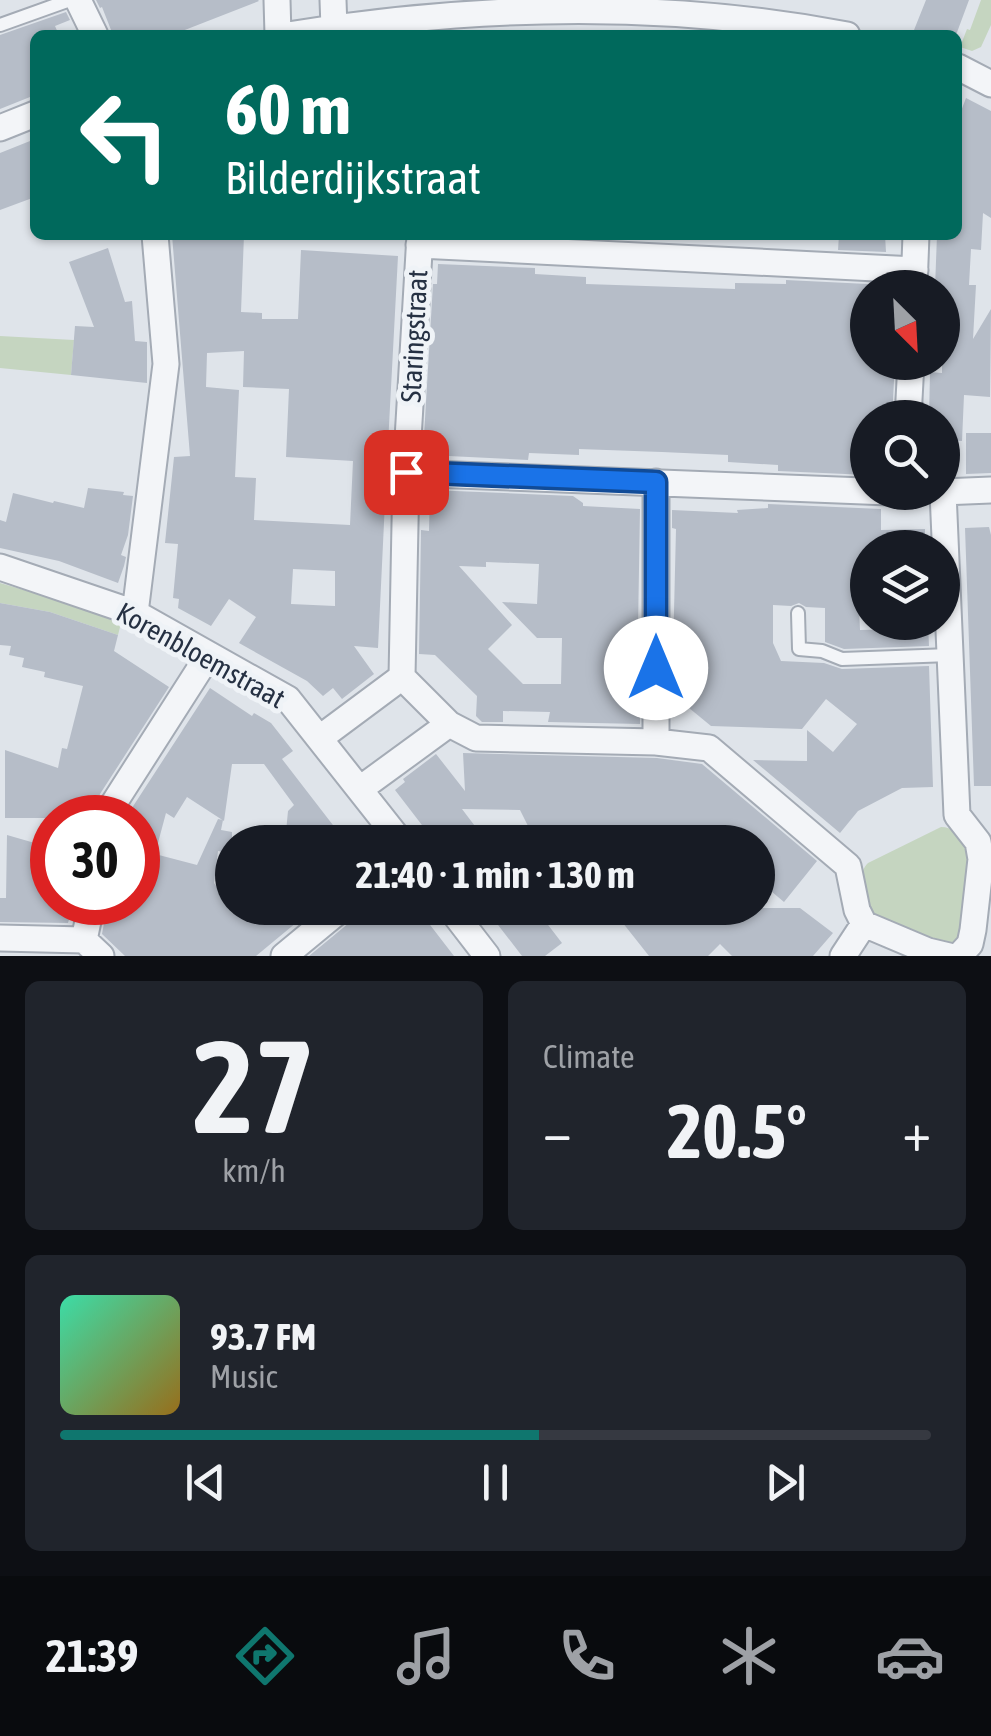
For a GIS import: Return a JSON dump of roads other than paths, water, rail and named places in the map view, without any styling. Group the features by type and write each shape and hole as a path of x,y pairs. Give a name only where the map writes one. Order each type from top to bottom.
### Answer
{"street":[{"path":"78,0 92,30"},
{"path":"278,0 278,30"},
{"path":"333,0 334,28"},
{"path":"321,30 412,26 568,9 697,8 820,30"},
{"path":"962,69 991,84"},
{"path":"0,128 30,116"},
{"path":"136,613 166,364 155,240"},
{"path":"420,240 850,274"},
{"name":"Staringstraat","path":"402,677 406,472 420,240"},
{"path":"915,270 916,240"},
{"path":"406,472 850,490"},
{"path":"656,482 656,742"},
{"path":"960,491 991,490"},
{"path":"944,510 956,815 986,858 970,944 960,956"},
{"name":"Korenbloemstraat","path":"0,567 136,613 288,699 388,825"},
{"path":"119,795 208,656"},
{"path":"320,738 402,677 449,724 476,738 656,742 709,748 848,866 857,910 864,924 949,956"},
{"path":"360,789 449,724"},
{"path":"843,956 864,924"},
{"path":"286,955 322,925"},
{"path":"463,925 487,956"},
{"path":"0,938 93,948"}],"lane":[{"path":"0,24 70,0"},
{"path":"798,613 799,650 822,651 842,659 950,655"}]}
